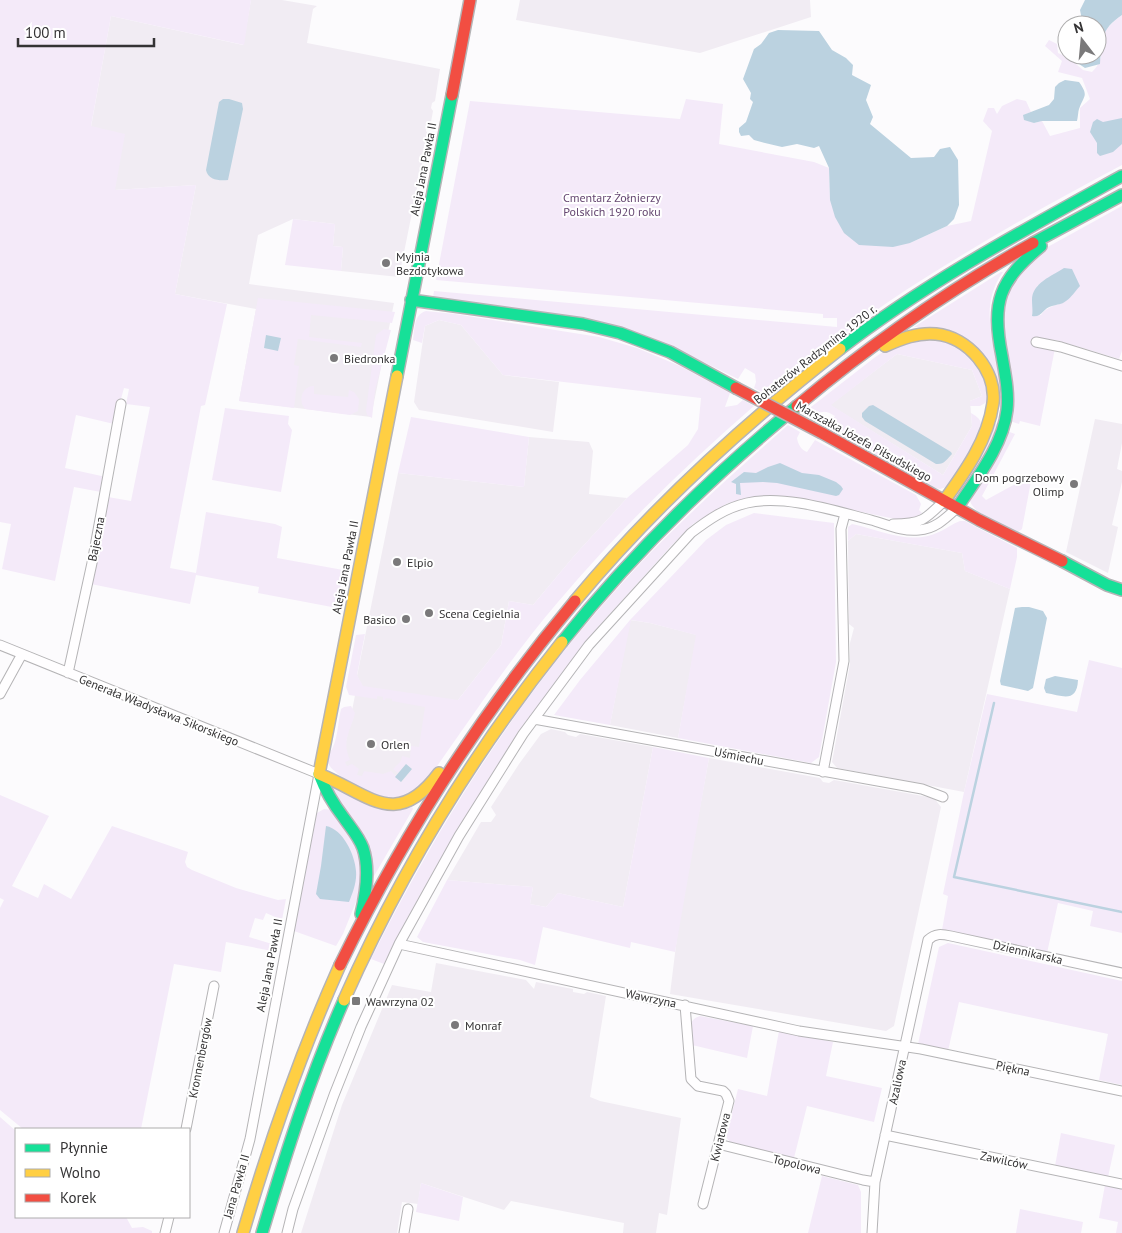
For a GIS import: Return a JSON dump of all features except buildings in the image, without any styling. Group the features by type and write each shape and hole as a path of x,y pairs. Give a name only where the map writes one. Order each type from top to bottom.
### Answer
{"main road":[{"name":"Aleja Jana Pawła II","path":"319,774 470,0"},
{"name":"Bohaterów Radzymina 1920 r.","path":"464,745 541,640 603,567 659,508 729,442 812,371 863,332 994,247 1122,176"},
{"path":"262,1233 278,1172 297,1115 331,1026 358,966 422,843 516,699 550,655 655,535 743,453 837,373 960,286 1069,223 1122,195"},
{"path":"957,508 1001,433 1007,412 1005,373 995,317 1001,292 1008,277 1016,268 1069,223"},
{"name":"Marszałka Józefa Piłsudskiego","path":"411,300 583,324 620,333 670,352 979,520 1107,585 1122,590"},
{"path":"837,373 892,342 919,333 946,335 961,341 973,351 985,366 993,388 991,412 987,429 974,454 944,501"},
{"path":"319,774 331,778 376,803 398,805 424,792 464,745"},
{"path":"243,1233 278,1118 315,1024 358,928 408,836 464,745"},
{"path":"319,774 331,799 357,836 363,848 366,865 366,889 358,928"}],"street":[{"path":"1036,342 1061,347 1122,366"},
{"name":"Bajeczna","path":"68,673 92,563 121,404"},
{"path":"886,524 916,523 930,514 944,501"},
{"path":"287,1233 293,1209 334,1094 361,1027 399,944 459,836 534,720 589,645 690,533 709,518 740,505 759,502 798,504 886,524 906,531 926,529 942,523 957,508"},
{"path":"823,772 844,661 841,529 845,514"},
{"name":"Generała Władysława Sikorskiego","path":"0,645 319,774"},
{"path":"0,694 22,654"},
{"name":"Uśmiechu","path":"534,720 922,789 942,797"},
{"name":"Aleja Jana Pawła II","path":"250,1139 319,774"},
{"name":"Dziennikarska","path":"933,935 952,936 1122,973"},
{"name":"Azaliowa","path":"872,1233 875,1182 928,940 933,935"},
{"name":"Wawrzyna","path":"399,944 800,1031 904,1046"},
{"name":"Kronnenbergów","path":"186,1128 214,986"},
{"name":"Kwiatowa","path":"685,1006 691,1079 698,1086 723,1091 728,1098 703,1204"},
{"name":"Piękna","path":"904,1046 1122,1091"},
{"name":"Zawilców","path":"886,1135 1122,1184"},
{"name":"Jana Pawła II","path":"224,1233 250,1139"},
{"name":"Topolowa","path":"718,1144 875,1182"},
{"path":"404,1233 408,1209"},
{"path":"165,1233 169,1218"}],"shaded area":[{"path":"251,0 282,0 317,6 313,9 307,43 440,69 435,101 432,103 431,108 433,111 431,122 427,123 426,131 428,134 399,277 341,271 343,247 333,246 335,224 293,219 258,235 249,284 394,303 371,417 239,401 256,309 175,294 196,185 114,190 91,127 111,16 243,45"},
{"path":"520,0 810,0 811,17 700,53 516,20"},
{"path":"439,320 461,325 503,375 559,382 553,432 419,410 414,402 425,326"},
{"path":"897,354 972,370 982,396 970,401 972,426 943,475 830,405"},
{"path":"1095,419 1122,424 1122,443 1117,469 1122,471 1122,482 1112,525 1118,527 1108,573 1066,552"},
{"path":"529,437 589,442 593,451 589,494 627,498 574,556 533,605 509,601 501,645 458,700 406,782 373,784 341,767 357,685 362,685 357,676 398,473 524,487"},
{"path":"856,534 962,553 965,571 1010,589 964,792 837,768 832,762 850,664 850,643 854,628 849,624 848,541"},
{"path":"630,620 697,635 678,738 610,725"},
{"path":"551,729 576,737 580,734 653,747 623,907 558,893 546,907 530,904 533,887 447,880 481,822 491,822 496,815 491,807 519,764 541,734"},
{"path":"709,758 820,778 823,782 829,783 834,780 934,798 941,807 894,1026 886,1031 670,994 679,921"},
{"path":"436,963 526,980 534,989 536,982 573,989 573,992 584,994 587,992 606,996 590,1097 600,1101 681,1118 667,1215 659,1213 656,1233 623,1233 624,1223 511,1201 504,1210 421,1183 418,1204 402,1202 397,1233 301,1233 342,1105 392,985 431,992"}],"green space":[{"path":"0,0 251,0 244,45 111,16 91,126 125,134 115,190 196,185 175,294 227,304 205,405 201,406 170,568 196,573 206,512 275,524 282,527 277,558 343,570 337,608 258,593 259,587 196,575 190,604 91,584 108,497 131,501 150,407 126,404 129,389 124,388 114,424 76,415 65,468 106,477 101,492 74,487 55,581 2,569 11,524 0,522"},
{"name":"Cmentarz Żołnierzy Polskich 1920 roku","path":"1122,15 1122,165 1012,225 906,290 835,341 767,395 754,388 756,382 755,374 745,368 738,379 677,349 433,297 434,291 837,327 837,318 823,318 823,314 436,280 470,101 680,119 686,99 723,104 719,144 814,162 829,168 830,199 910,243 947,226 971,221 992,131 983,121 988,108 994,108 997,114 1002,106 1017,99 1026,101 1031,112 1024,115 1034,123 1042,121 1050,136 1080,128 1080,108 1090,99 1082,78 1058,72 1061,65 1077,65 1083,70 1092,72 1098,65 1107,65 1107,29"},
{"name":"Cmentarz Żołnierzy Polskich 1920 roku","path":"1049,40 1057,44 1057,57 1045,46"},
{"path":"1122,206 1122,351 1119,359 1056,340 1035,339 1055,348 1040,426 1020,421 1019,424 1010,421 999,339 1002,291 1044,249","holes":["1057,273 1073,292 1065,301 1049,308 1041,315 1032,316 1037,286"]},
{"path":"293,219 335,224 333,246 343,247 341,271 285,265"},
{"path":"1003,272 994,288 990,305 990,321 999,373 1001,407 997,406 986,359 975,345 938,329 914,327"},
{"path":"258,298 395,312 392,323 311,315 309,337 362,343 361,347 298,339 294,365 299,366 294,408 239,401"},
{"path":"426,311 599,337 637,348 680,366 730,393 725,407 737,405 743,400 754,406 652,500 581,576 523,646 425,783 400,799 388,801 354,785 330,767 328,758 336,738 341,709 351,706 355,713 346,747 350,760 345,762 347,766 352,764 359,769 357,775 362,776 364,771 383,774 391,771 402,782 412,769 406,764 398,773 393,769 401,761 402,756 410,758 411,746 419,747 425,707 392,701 392,699 386,698 383,700 383,697 377,696 377,699 349,695 346,687 356,635 365,634 357,675 363,686 458,700 501,645 509,601 533,605 574,556 627,498 688,445 698,429 701,398 503,375 461,325 439,320 425,326 422,343 413,340 417,319"},
{"path":"384,329 391,330 375,390 372,418 367,415 366,410 376,335"},
{"path":"913,339 941,339 966,351 982,371 987,389 987,402 980,406 970,406 970,401 982,396 972,370 897,354 831,405 943,475 972,426 971,413 977,417 981,423 980,432 950,486 940,489 928,486 827,430 835,416 828,412 816,414 810,418 802,414 884,351"},
{"path":"314,386 314,394 348,397 349,390 354,392 359,399 358,411 350,415 305,409 301,398 304,390"},
{"path":"225,408 289,416 288,424 292,430 281,492 212,480"},
{"path":"411,417 529,437 524,487 398,473"},
{"path":"993,423 998,424 986,451 970,480 959,494 958,492"},
{"path":"788,425 800,432 797,440 805,451 807,452 815,440 916,495 921,504 919,510 922,513 914,519 900,520 804,500 758,497 728,503 693,524 601,624 545,696 452,839 384,964 371,959 398,906 457,804 523,705 559,658 596,612 654,549 710,495"},
{"path":"1007,431 1015,434 982,496 986,500 1032,476 1022,529 1018,532 982,515 976,510 969,498"},
{"path":"754,513 834,523 836,662 819,757 811,763 678,738 696,635 650,623 631,620 610,725 554,715 580,680 630,620 706,540 726,525"},
{"path":"960,521 965,521 1017,548 1017,557 1010,589 965,571 962,553 856,534 848,541 848,527 852,524 896,536 918,538 939,532"},
{"path":"1089,660 1122,668 1122,933 1090,926 1093,911 1058,903 1047,953 942,930 948,896 943,894 987,694 1077,712"},
{"path":"653,747 709,758 675,952 631,942 630,948 543,927 535,965 520,960 423,942 417,937 447,880 533,887 530,904 546,907 558,893 623,907"},
{"path":"332,785 405,809 412,807 413,809 374,876 369,848 330,787"},
{"path":"0,795 49,816 12,886 38,898 44,884 71,899 112,826 188,852 185,862 187,867 192,870 236,888 278,900 286,899 282,920 266,913 263,920 255,918 249,937 272,944 272,951 226,942 221,972 174,964 141,1128 22,1128 0,1110 0,908 4,900 0,898"},
{"path":"324,809 333,810 357,847 360,857 360,892 343,934 336,946 294,931 314,817"},
{"path":"948,943 1122,981 1122,1085 1099,1080 1108,1034 959,1002 948,1051 918,1044 939,947"},
{"path":"700,1016 753,1026 747,1058 692,1045 691,1024"},
{"path":"779,1031 833,1042 826,1076 882,1088 874,1122 807,1106 794,1158 730,1142 726,1137 738,1089 767,1096"},
{"path":"0,1117 15,1130 15,1218 127,1218 132,1228 143,1227 152,1231 152,1233 0,1233"},
{"path":"1061,1133 1115,1145 1108,1177 1055,1166"},
{"path":"822,1176 858,1185 861,1192 861,1233 808,1233"},
{"path":"421,1183 463,1197 459,1221 416,1212"},
{"path":"1105,1185 1122,1189 1122,1233 1116,1233 1118,1222 1099,1218"},
{"path":"1020,1209 1083,1222 1081,1233 1016,1233"}],"water":[{"path":"1085,0 1122,0 1122,15 1107,30 1107,15 1081,15 1080,10"},
{"path":"778,30 819,31 832,50 846,58 853,65 852,75 871,85 866,100 873,117 870,124 911,158 934,157 940,149 950,147 958,160 959,205 954,219 947,226 910,243 893,247 859,245 844,233 835,217 830,200 829,168 819,146 814,148 797,144 782,147 754,140 749,135 741,136 739,128 746,122 753,102 750,99 751,93 743,79 754,49 761,44 769,33"},
{"path":"1080,65 1096,65 1085,68"},
{"path":"1065,80 1079,82 1085,93 1077,121 1042,121 1034,123 1024,120 1023,115 1049,105 1054,99 1055,87"},
{"path":"223,99 242,103 243,109 228,180 211,178 206,170 219,102"},
{"path":"1122,118 1122,144 1113,152 1100,156 1097,153 1097,143 1090,132 1093,122 1097,119 1103,122"},
{"path":"1064,268 1072,269 1080,286 1070,298 1061,304 1049,307 1038,316 1032,316 1032,300 1035,289"},
{"path":"266,335 281,338 278,351 264,348"},
{"path":"873,405 952,454 943,463 936,464 865,421 862,413 869,406"},
{"path":"780,463 802,473 819,475 836,482 843,489 836,496 777,483 740,483 741,495 736,494 736,484 731,482 744,472 756,473"},
{"path":"1022,607 1043,611 1047,618 1033,688 1028,691 1001,685 1000,681 1015,608"},
{"path":"1055,676 1078,680 1075,692 1068,696 1046,693 1044,688 1046,679"},
{"path":"406,764 412,769 401,782 395,777"},
{"path":"326,826 332,828 343,837 351,851 356,879 349,902 320,899 316,894"}],"waterway":[{"path":"994,703 954,877 1122,912"}],"traffic: fast":[{"path":"397,376 452,95"},
{"path":"840,349 907,301 942,279 1014,236 1122,176"},
{"path":"1033,243 1122,195"},
{"path":"957,508 988,462 1000,436 1007,410 1007,390 998,321 998,307 1002,294 1007,282 1016,270 1041,246"},
{"path":"411,300 583,324 620,333 670,352 736,388"},
{"path":"562,642 616,578 673,518 797,406"},
{"path":"1062,561 1107,585 1122,590"},
{"path":"319,774 330,797 363,848 367,873 361,914"},
{"path":"262,1233 299,1115 344,1000"}],"traffic: slow":[{"path":"885,346 916,335 936,334 948,337 969,349 978,358 990,379 993,403 986,430 967,467 944,501"},
{"path":"575,601 636,533 701,468 769,407 840,349"},
{"path":"319,774 397,376"},
{"path":"344,1000 390,905 441,814 499,726 562,642"},
{"path":"319,774 368,798 382,803 395,804 409,800 424,791 439,773"},
{"path":"243,1233 287,1097 340,965"}],"traffic: jam":[{"path":"452,95 470,0"},
{"path":"797,406 853,361 911,319 971,279 1033,243"},
{"path":"736,388 822,433"},
{"path":"822,433 979,520 1062,561"},
{"path":"340,965 391,868 447,776 508,686 575,601"}],"place":[{"name":"Myjnia Bezdotykowa","path":"386,263"},
{"name":"Biedronka","path":"334,358"},
{"name":"Dom pogrzebowy Olimp","path":"1074,484"},
{"name":"Elpio","path":"397,562"},
{"name":"Scena Cegielnia","path":"429,613"},
{"name":"Basico","path":"406,619"},
{"name":"Orlen","path":"371,744"},
{"name":"Wawrzyna 02","path":"356,1001"},
{"name":"Monraf","path":"455,1025"}]}
